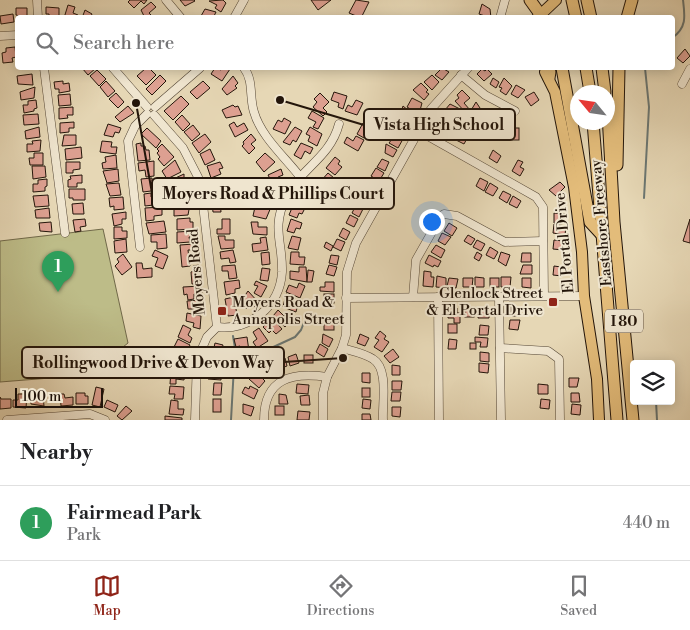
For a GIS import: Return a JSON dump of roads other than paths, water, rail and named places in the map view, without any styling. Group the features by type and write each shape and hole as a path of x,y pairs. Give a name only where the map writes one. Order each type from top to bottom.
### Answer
{"highway":[{"path":"530,0 542,15"},
{"path":"587,0 590,15"},
{"path":"628,15 632,0"},
{"path":"562,70 590,222 602,235"},
{"path":"586,70 589,85"},
{"path":"602,70 604,85"},
{"path":"614,222 619,132 619,70"},
{"name":"Eastshore Freeway","path":"593,130 617,420"},
{"name":"Eastshore Freeway","path":"609,130 614,222 633,420"}],"main road":[{"path":"542,15 556,0"},
{"name":"El Portal Drive","path":"546,71 555,92 574,187 582,252 584,296 596,370 599,420"}],"street":[{"path":"37,0 38,15"},
{"path":"166,0 178,15"},
{"path":"236,15 244,0"},
{"path":"501,15 505,0"},
{"path":"0,36 15,35"},
{"path":"44,70 65,233"},
{"name":"Moyers Road","path":"115,70 183,148 198,177 216,311 214,327 197,360 195,420"},
{"path":"140,247 128,141 135,126 198,70"},
{"path":"245,70 250,80 253,111 260,126 301,178"},
{"path":"323,420 323,393 327,377 342,348 346,335 347,272 356,243 438,99 466,70"},
{"path":"682,84 690,70"},
{"path":"461,75 485,94 515,111"},
{"path":"214,327 238,326 250,322 260,315 275,295 282,272 278,222 288,193 335,138 339,124"},
{"path":"419,131 536,196 543,208 544,296"},
{"path":"413,297 416,260 430,233 444,214 457,216 505,242 544,241"},
{"path":"346,298 584,296"},
{"path":"438,297 439,420"},
{"path":"499,297 501,420"},
{"path":"342,348 366,356 379,364 382,372 383,420"},
{"path":"500,348 548,351 558,359 560,420"},
{"path":"264,420 267,397 273,387 288,377 305,374 327,377"},
{"path":"7,420 64,418 90,414 105,420"}],"waterway":[{"path":"675,36 683,26 683,0"},
{"path":"644,198 649,107 645,70"},
{"path":"234,369 256,355 295,337 301,330 305,320"},
{"path":"231,420 235,348 233,336"},
{"path":"656,405 657,420"}],"place":[{"name":"Vista High School","path":"280,100"},
{"name":"Moyers Road & Phillips Court","path":"136,103"},
{"name":"Fairmead Park","path":"58,292"},
{"name":"Glenlock Street & El Portal Drive","path":"553,302"},
{"name":"Moyers Road & Annapolis Street","path":"222,311"},
{"name":"Rollingwood Drive & Devon Way","path":"343,358"}]}
